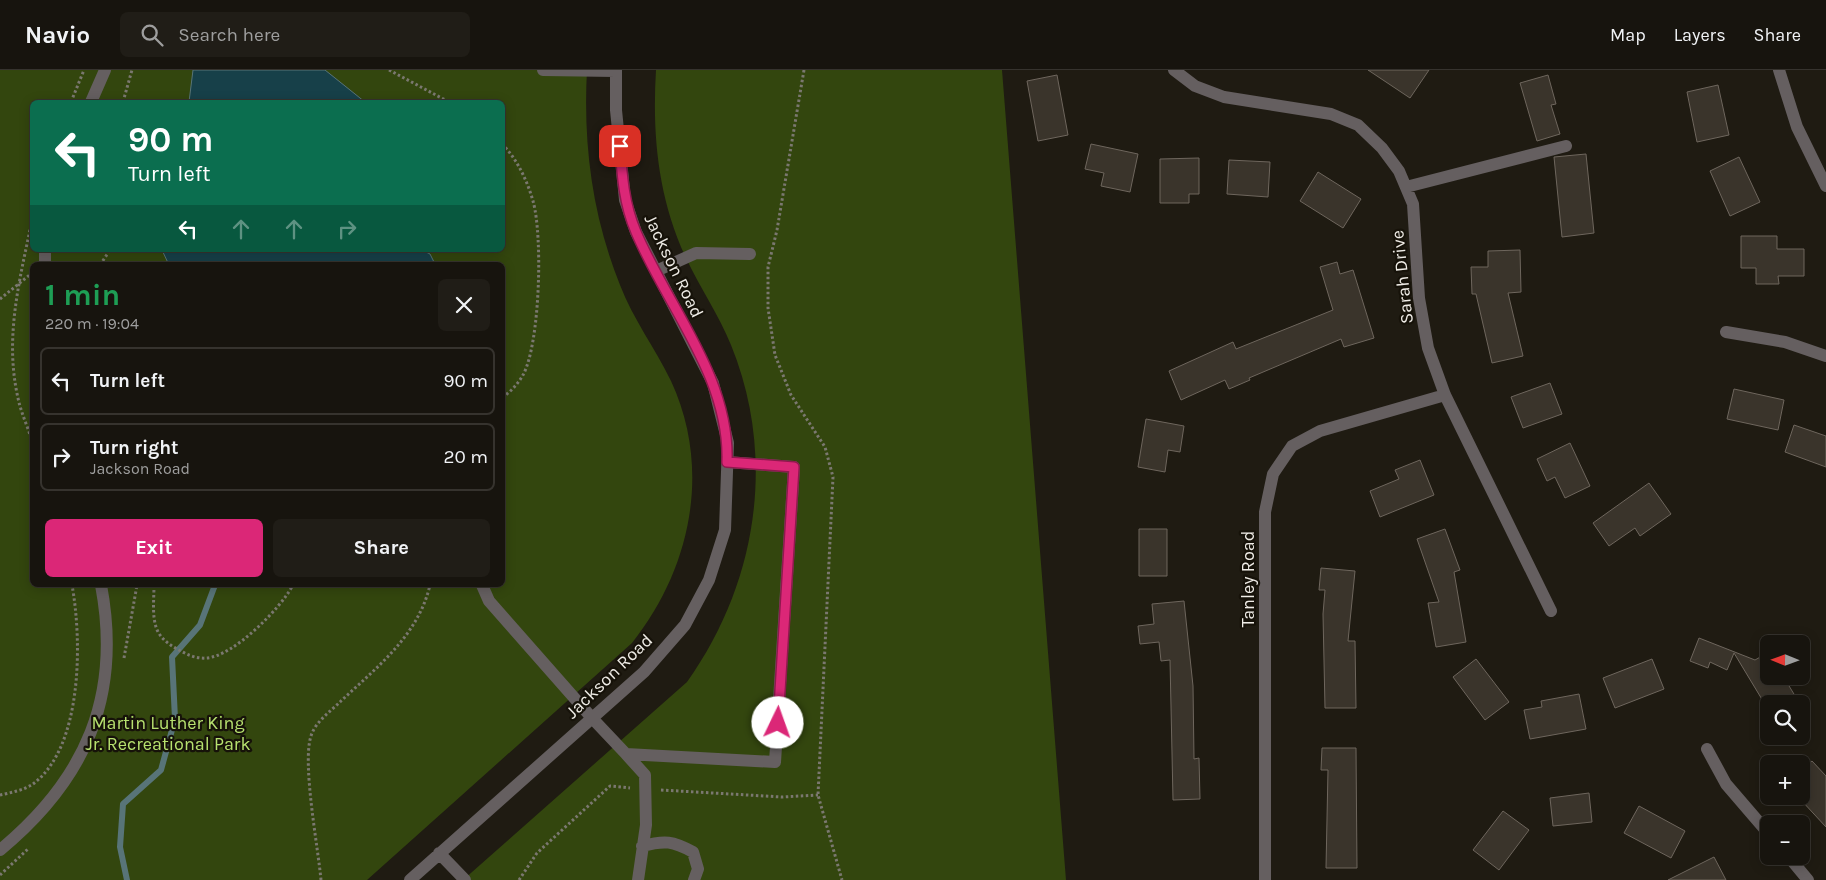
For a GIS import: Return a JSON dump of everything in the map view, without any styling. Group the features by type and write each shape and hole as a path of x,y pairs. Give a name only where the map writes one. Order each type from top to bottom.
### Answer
{"street":[{"path":"92,100 104,70"},
{"name":"Jackson Road","path":"410,880 644,672 685,625 705,587 725,530 728,443 713,383 636,232 624,200 616,110 616,70 543,70"},
{"name":"Sarah Drive","path":"1174,70 1195,86 1224,97 1331,114 1358,125 1382,148 1399,171 1413,204 1419,298 1428,348 1445,395 1551,611"},
{"path":"1779,70 1797,127 1826,186"},
{"path":"1406,187 1566,146"},
{"path":"656,271 696,253 750,254"},
{"path":"1726,332 1785,342 1826,356"},
{"name":"Tanley Road","path":"1265,880 1265,512 1273,474 1292,446 1320,431 1445,395"},
{"path":"626,754 775,762 794,467 727,462"},
{"path":"0,850 39,814 63,784 83,749 100,706 108,657 106,608 101,587"},
{"path":"483,587 489,601 645,775 646,825 638,880"},
{"path":"1707,749 1726,784 1760,824"},
{"path":"642,846 656,842 675,842 693,852 698,869 694,880"},
{"path":"439,853 464,880"},
{"path":"1796,865 1808,880"}],"path":[{"path":"72,100 84,70"},
{"path":"124,100 132,70"},
{"path":"389,70 445,100"},
{"path":"505,148 523,174 534,202 538,266 534,342 523,375 505,395"},
{"path":"30,230 14,307 12,363 18,400 30,435"},
{"path":"0,299 30,275"},
{"path":"0,795 31,786 41,776 55,758 66,729 78,672 77,611 72,587"},
{"path":"154,587 154,610 156,629 159,635 172,646 184,652 207,658 224,653 262,623 278,607 292,587"},
{"path":"321,880 308,760 311,736 314,729 332,710 385,660 406,637 413,626 429,587"}],"green space":[{"name":"Martin Luther King Jr. Recreational Park","path":"0,70 587,70 588,152 602,232 625,298 671,381 684,414 690,449 692,483 689,517 681,551 669,583 652,614 632,643 367,880 0,880"},
{"path":"656,70 1002,70 1066,880 463,880 687,682 711,644 730,604 744,562 753,519 756,475 753,432 745,388 731,345 686,258 669,212 663,189 656,142"}],"water":[{"path":"193,70 325,70 362,100 189,100"},
{"path":"163,252 426,252 430,254 434,262 168,262"}],"building":[{"path":"1368,70 1429,70 1410,98"},
{"path":"1057,75 1068,135 1038,141 1027,81"},
{"path":"1548,75 1556,104 1551,105 1560,134 1537,141 1520,83"},
{"path":"1718,85 1729,135 1697,142 1687,92"},
{"path":"1091,144 1138,154 1130,192 1101,186 1104,173 1085,169"},
{"path":"1586,154 1594,233 1562,237 1554,157"},
{"path":"1739,157 1760,202 1730,216 1710,171"},
{"path":"1199,158 1199,194 1189,194 1189,203 1160,203 1160,159"},
{"path":"1229,160 1270,162 1268,197 1227,194"},
{"path":"1318,172 1361,199 1343,228 1300,201"},
{"path":"1741,236 1777,236 1777,249 1804,249 1804,276 1778,276 1779,284 1756,284 1756,268 1741,268"},
{"path":"1520,250 1521,292 1508,293 1523,356 1492,363 1476,294 1472,294 1471,267 1488,267 1488,251"},
{"path":"1337,262 1340,274 1353,270 1374,338 1344,347 1341,339 1249,378 1250,380 1229,389 1225,380 1181,400 1169,371 1233,342 1236,349 1333,310 1320,267"},
{"path":"1550,383 1562,414 1523,428 1511,397"},
{"path":"1734,389 1784,400 1778,430 1727,419"},
{"path":"1146,419 1184,426 1180,452 1168,450 1165,472 1138,467"},
{"path":"1794,425 1826,436 1826,467 1785,452"},
{"path":"1570,443 1590,486 1565,498 1555,477 1547,481 1537,459"},
{"path":"1420,460 1434,495 1380,517 1370,491 1399,479 1395,470"},
{"path":"1649,483 1671,514 1640,536 1635,528 1609,546 1593,523"},
{"path":"1139,529 1167,529 1167,576 1139,576"},
{"path":"1445,529 1460,570 1454,572 1466,642 1436,647 1428,603 1439,602 1417,539"},
{"path":"1321,568 1355,571 1348,641 1355,641 1356,708 1325,708 1323,614 1325,590 1319,590"},
{"path":"1184,601 1193,686 1194,759 1199,758 1200,799 1173,800 1170,660 1161,661 1159,642 1140,644 1138,626 1154,624 1152,604"},
{"path":"1699,638 1755,660 1760,657 1760,685 1788,685 1795,695 1760,696 1734,653 1727,670 1710,662 1708,668 1690,661"},
{"path":"1476,659 1509,702 1485,720 1453,677"},
{"path":"1652,659 1664,689 1615,708 1603,678"},
{"path":"1579,694 1586,729 1530,739 1524,710 1542,707 1541,701"},
{"path":"1322,748 1356,748 1357,868 1326,868 1328,770 1321,770"},
{"path":"1812,761 1826,776 1826,827 1806,805 1810,805 1810,763"},
{"path":"1589,793 1592,822 1553,826 1550,798"},
{"path":"1639,806 1685,831 1671,858 1624,833"},
{"path":"1503,811 1529,830 1499,870 1473,850"},
{"path":"1714,857 1726,880 1668,880"}],"waterway":[{"path":"127,880 120,847 123,804 161,770 175,719 172,657 200,625 214,587"}],"route":[{"path":"620,146 624,200 636,232 713,383 728,443 727,462 794,467 778,723"}]}
